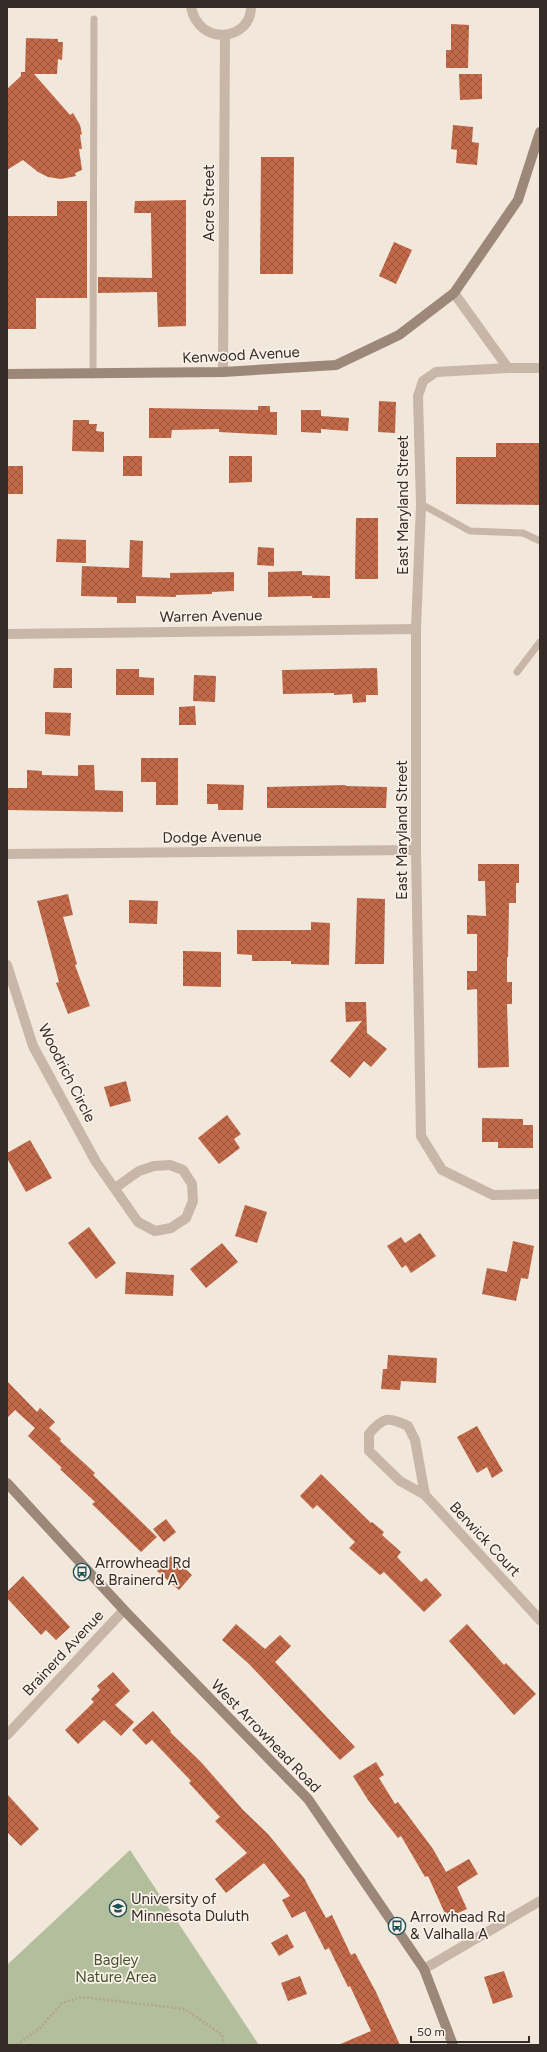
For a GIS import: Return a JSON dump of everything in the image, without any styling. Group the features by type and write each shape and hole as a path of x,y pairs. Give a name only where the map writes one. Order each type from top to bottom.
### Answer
{"street":[{"path":"191,7 198,24 205,31 214,35 234,33 242,27 248,19 251,7"},
{"name":"Acre Street","path":"223,372 224,35"},
{"name":"Kenwood Avenue","path":"7,374 93,375 223,372 336,365 399,336 454,293 518,200 540,132"},
{"path":"454,293 508,368 540,368"},
{"name":"East Maryland Street","path":"508,368 436,372 423,381 418,396 421,504 416,629 416,850 421,1136 442,1170 493,1195 540,1194"},
{"name":"Warren Avenue","path":"7,634 416,629"},
{"name":"Dodge Avenue","path":"7,854 416,850"},
{"name":"Woodrich Circle","path":"7,965 33,1046 96,1162 138,1222 155,1230 171,1228 186,1218 193,1201 192,1184 183,1170 170,1165 154,1166 139,1171 115,1188"},
{"name":"Berwick Court","path":"425,1495 415,1440 408,1426 394,1419 379,1422 369,1434 369,1451 400,1481 425,1495 540,1620"},
{"name":"West Arrowhead Road","path":"7,1483 124,1610 308,1799 424,1969 453,2045"},
{"name":"Brainerd Avenue","path":"7,1735 124,1610"},
{"path":"424,1969 540,1901"}],"lane":[{"path":"93,375 94,20"},
{"path":"421,504 470,531 523,533 540,541"},
{"path":"517,672 540,642"}],"path":[{"path":"17,2045 40,2028 62,2002 82,1997 185,2009 222,2035 224,2045"}],"green space":[{"name":"Bagley Nature Area","path":"130,1850 259,2045 7,2045 7,1965"}],"building":[{"path":"451,24 469,25 468,68 446,68 446,50 451,50"},
{"path":"26,38 58,39 58,42 63,42 62,60 58,59 57,74 34,74 70,115 73,113 80,125 82,134 80,135 82,149 79,149 82,170 75,173 76,176 61,179 48,177 38,172 23,160 7,170 7,89 21,76 21,72 25,72"},
{"path":"459,74 482,74 482,99 460,100"},
{"path":"453,125 473,127 472,142 479,143 477,165 456,163 457,150 451,149"},
{"path":"261,157 294,157 293,274 260,274"},
{"path":"186,200 186,326 158,327 157,292 98,293 98,277 152,278 151,213 134,213 135,201"},
{"path":"57,201 87,201 87,298 36,298 36,329 7,329 7,216 57,216"},
{"path":"394,242 412,250 396,284 379,276"},
{"path":"379,401 396,402 395,433 378,432"},
{"path":"258,406 270,406 270,412 277,412 277,435 219,432 219,429 172,430 171,438 149,438 149,408 258,410"},
{"path":"301,410 321,410 321,416 349,418 348,431 321,429 321,433 301,432"},
{"path":"73,420 89,420 89,424 97,424 96,431 104,432 104,452 72,451"},
{"path":"496,443 540,443 540,505 456,504 456,457 496,457"},
{"path":"123,456 142,456 142,476 123,476"},
{"path":"229,456 252,456 252,482 229,483"},
{"path":"7,466 23,466 23,494 7,494"},
{"path":"356,518 378,518 378,579 355,579"},
{"path":"57,539 86,540 86,563 56,562"},
{"path":"130,540 143,541 142,577 170,578 170,573 234,572 234,591 212,592 212,594 176,595 176,597 136,596 136,603 117,603 117,597 81,596 82,566 129,568"},
{"path":"258,547 274,548 274,566 257,565"},
{"path":"302,571 302,575 330,576 330,598 312,598 312,596 268,597 268,572"},
{"path":"54,668 72,668 72,688 53,688"},
{"path":"377,668 378,695 366,695 366,702 353,703 352,694 283,694 282,670"},
{"path":"116,669 139,669 139,677 154,678 154,695 116,695"},
{"path":"194,675 216,676 215,702 193,701"},
{"path":"195,706 196,725 179,725 179,707"},
{"path":"45,712 71,713 70,736 45,734"},
{"path":"141,758 178,758 178,805 156,805 156,782 141,782"},
{"path":"78,765 94,765 95,790 123,791 123,812 7,810 7,788 27,788 27,770 42,771 42,775 78,776"},
{"path":"207,784 244,785 243,810 218,810 218,804 207,804"},
{"path":"345,785 387,787 386,808 267,808 267,787"},
{"path":"478,864 519,864 519,883 516,883 516,903 509,903 507,982 512,982 512,1004 507,1004 509,1067 478,1068 477,989 467,990 467,971 477,971 477,934 467,934 467,915 486,916 485,881 478,881"},
{"path":"68,894 73,915 63,917 77,964 75,965 90,1006 68,1014 56,983 59,982 37,901"},
{"path":"357,898 385,899 384,964 355,964"},
{"path":"129,900 158,901 157,924 129,923"},
{"path":"311,922 330,923 329,965 291,964 291,961 252,961 252,955 237,954 237,930 311,930"},
{"path":"183,951 221,952 221,987 183,986"},
{"path":"345,1002 366,1002 367,1033 387,1049 371,1067 364,1061 350,1078 330,1061 362,1021 346,1022"},
{"path":"126,1081 131,1101 110,1107 104,1087"},
{"path":"227,1115 241,1134 234,1139 240,1148 219,1164 198,1138"},
{"path":"482,1118 523,1119 523,1125 533,1125 533,1148 498,1148 498,1142 482,1142"},
{"path":"30,1140 52,1178 26,1192 7,1158 7,1153"},
{"path":"245,1205 267,1212 257,1243 235,1236"},
{"path":"89,1227 116,1263 96,1279 68,1243"},
{"path":"420,1233 436,1256 411,1273 406,1265 402,1268 387,1246 401,1237 405,1243"},
{"path":"513,1241 534,1246 528,1279 521,1278 516,1301 482,1294 487,1268 507,1272"},
{"path":"222,1243 238,1262 206,1288 190,1269"},
{"path":"126,1272 174,1275 173,1296 125,1294"},
{"path":"388,1355 437,1358 436,1383 401,1381 400,1390 381,1389 383,1369 387,1369"},
{"path":"7,1381 37,1412 40,1408 55,1422 49,1428 61,1439 60,1441 95,1473 93,1475 157,1537 141,1552 92,1504 95,1502 60,1469 62,1468 28,1436 35,1428 15,1410 7,1418"},
{"path":"477,1426 503,1471 492,1478 487,1467 477,1473 457,1437"},
{"path":"321,1474 371,1523 372,1522 384,1532 382,1535 401,1552 397,1557 421,1582 426,1578 442,1595 424,1612 384,1572 380,1575 349,1548 355,1542 317,1505 313,1509 300,1496"},
{"path":"166,1519 176,1532 164,1542 153,1529"},
{"path":"171,1556 192,1575 179,1590 157,1571"},
{"path":"23,1576 70,1627 56,1640 46,1630 41,1635 7,1598 7,1592"},
{"path":"236,1624 265,1649 280,1635 291,1646 275,1662 355,1747 340,1760 249,1664 222,1640"},
{"path":"467,1624 504,1665 506,1663 536,1694 514,1715 449,1641"},
{"path":"113,1672 130,1691 115,1705 134,1722 121,1736 104,1720 78,1744 65,1730 94,1702 91,1699 100,1690 97,1686"},
{"path":"153,1711 171,1731 170,1732 201,1762 243,1810 268,1834 304,1878 326,1918 332,1915 351,1955 355,1953 376,1992 400,2045 338,2045 371,2031 350,1986 348,1987 329,1948 325,1950 305,1911 292,1918 282,1900 290,1896 264,1863 226,1893 215,1879 247,1853 215,1821 220,1817 189,1783 191,1781 152,1740 146,1745 132,1730"},
{"path":"376,1762 384,1775 379,1778 395,1804 398,1802 433,1849 446,1872 469,1859 478,1874 457,1887 467,1909 447,1918 428,1876 425,1877 401,1836 398,1838 368,1800 353,1776"},
{"path":"7,1794 39,1829 21,1846 7,1832"},
{"path":"287,1934 294,1947 279,1956 271,1943"},
{"path":"504,1971 513,1997 493,2004 484,1977"},
{"path":"300,1976 307,1994 288,2001 281,1983"}],"place":[{"name":"Arrowhead Rd & Brainerd A","path":"82,1572"},
{"name":"University of Minnesota Duluth","path":"118,1908"},
{"name":"Arrowhead Rd & Valhalla A","path":"397,1926"}]}
